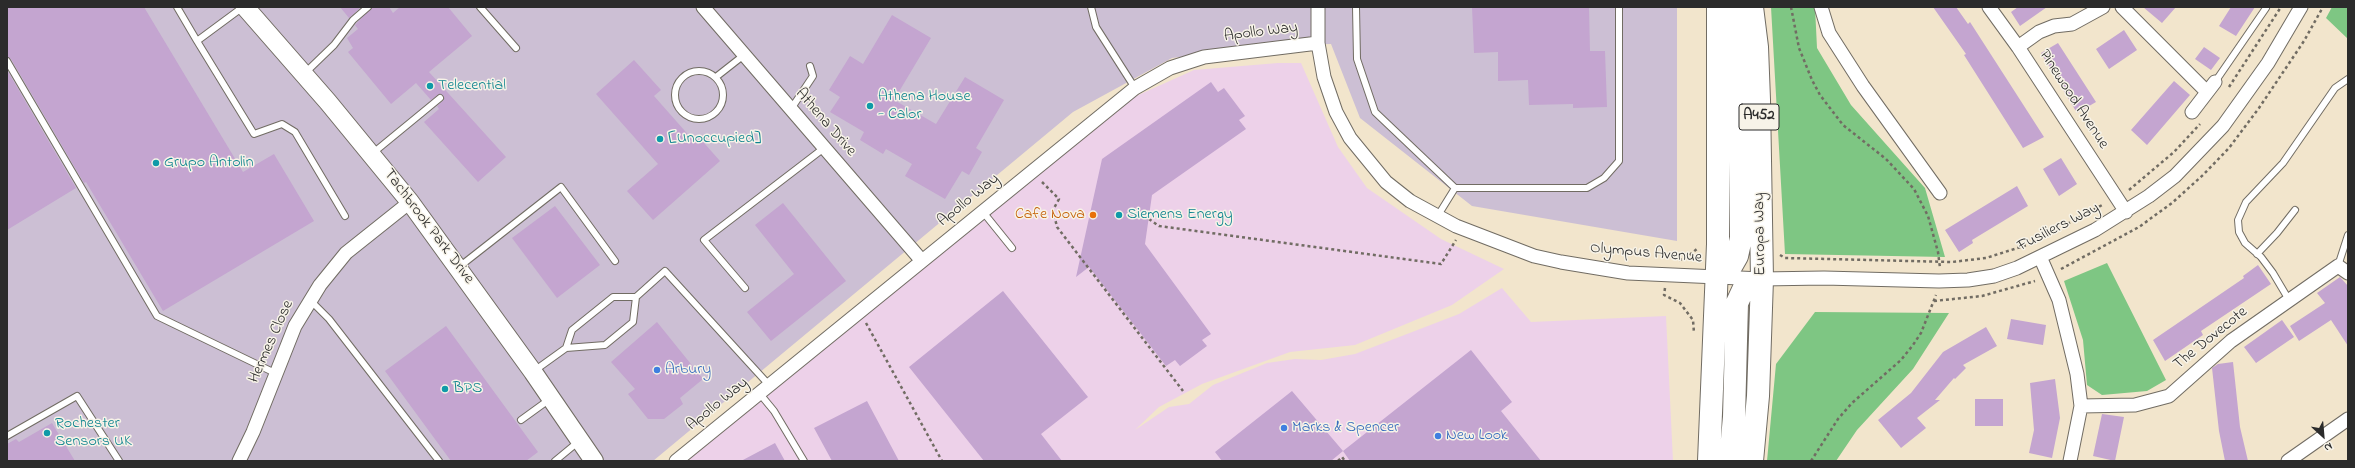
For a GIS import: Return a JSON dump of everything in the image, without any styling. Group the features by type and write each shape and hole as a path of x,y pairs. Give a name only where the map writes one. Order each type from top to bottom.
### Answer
{"highway":[{"name":"A452","path":"1709,461 1724,278 1718,223 1718,7"},
{"path":"1724,278 1738,256 1741,238 1738,7"},
{"name":"Europa Way","path":"1752,7 1759,100 1762,279 1758,396 1752,461"},
{"path":"1730,461 1734,417 1737,303 1744,288 1762,279"}],"street":[{"name":"Tachbrook Park Drive","path":"244,7 304,74 410,202 534,372 594,461"},
{"name":"Athena Drive","path":"703,7 922,261"},
{"name":"Olympus Avenue","path":"1318,7 1318,43 1329,95 1336,112 1350,138 1386,182 1410,201 1437,217 1502,245 1561,262 1628,273 1724,278"},
{"path":"1821,7 1829,33 1859,80 1940,193"},
{"name":"Pinewood Avenue","path":"1989,7 2018,47 2126,212"},
{"path":"2018,47 2039,32 2054,26 2072,24 2103,7"},
{"path":"2122,7 2211,87 2192,112"},
{"name":"Fusiliers Way","path":"1724,278 1824,278 1939,281 1968,280 1994,276 2041,259 2126,212 2175,176 2223,126 2268,62 2301,7"},
{"name":"Apollo Way","path":"676,461 1135,88 1170,68 1204,57 1318,43"},
{"name":"Hermes Close","path":"241,460 295,326 310,300 330,270 346,253 410,202"},
{"path":"2041,259 2059,300 2071,341 2081,406 2070,461"},
{"name":"The Dovecote","path":"2081,406 2135,405 2169,396 2231,341 2289,300 2343,270"},
{"path":"2288,461 2348,419"}],"lane":[{"path":"177,7 254,134 282,124 295,132 346,216"},
{"path":"197,41 244,7"},
{"path":"304,74 334,45 353,20 368,7"},
{"path":"480,7 516,48"},
{"path":"1091,7 1096,27 1135,88"},
{"path":"1356,7 1357,59 1374,112 1455,188 1587,188 1604,178 1619,161 1619,7"},
{"path":"2211,87 2266,8"},
{"path":"716,78 744,55"},
{"path":"7,61 157,316 275,373"},
{"path":"791,109 813,76 810,66"},
{"path":"697,70 705,71 716,78 722,87 724,96 718,110 712,115 697,119 683,113 678,107 674,92 682,77 697,70"},
{"path":"2289,300 2273,273 2257,254 2245,243 2239,232 2238,220 2246,202 2283,163 2335,88 2348,79"},
{"path":"371,154 440,98"},
{"path":"745,288 704,240 824,148"},
{"path":"459,268 561,188 615,261"},
{"path":"1437,217 1455,188"},
{"path":"2257,254 2277,233 2295,210"},
{"path":"983,212 1012,248"},
{"path":"2343,270 2348,235"},
{"path":"566,348 572,330 614,297 636,297 665,271 765,390 804,461"},
{"path":"534,372 566,348 605,345 634,322 636,297"},
{"path":"310,300 330,319 439,461"},
{"path":"7,436 77,396 119,461"},
{"path":"521,420 552,398"},
{"path":"555,461 580,441"}],"path":[{"path":"1790,7 1799,48 1820,95 1843,124 1886,159 1914,189 1928,216 1940,261 1939,281 1927,321 1913,346 1901,360 1852,403 1838,419 1811,461"},
{"path":"1042,182 1059,199 1053,210 1057,227 1183,391"},
{"path":"2038,240 2109,202"},
{"path":"1149,219 1159,226 1441,264 1463,229"},
{"path":"1673,260 1686,258 1698,248 1702,241"},
{"path":"1776,251 1785,258 1940,261 1986,258 2016,250 2032,243"},
{"path":"1665,284 1664,295 1680,303 1694,320 1694,335"},
{"path":"860,312 942,461"},
{"path":"1338,461 1342,457 1345,461"}],"shaded area":[{"path":"7,7 1677,7 1677,241 1472,206 1360,118 1331,44 1263,46 1172,58 1073,112 653,461 7,461"},
{"path":"1278,63 1301,63 1338,147 1367,188 1441,239 1504,269 1452,305 1355,345 1290,352 1202,384 1159,407 1135,430 1169,407 1189,404 1213,385 1267,363 1295,359 1321,360 1355,354 1459,314 1502,288 1531,322 1666,316 1673,461 687,461 1134,97 1194,70"}],"green space":[{"path":"1771,7 1815,7 1817,48 1851,105 1925,188 1945,257 1785,254"},
{"path":"2332,7 2348,7 2348,39 2326,18"},
{"path":"2107,263 2166,380 2147,391 2102,395 2087,385 2083,340 2064,281"},
{"path":"1815,312 1949,313 1913,369 1857,430 1836,461 1767,461 1776,364"}],"building":[{"name":"Grupo Antolin","path":"7,7 144,7 243,172 274,154 314,221 163,311 86,182 84,183 11,59 7,57"},
{"path":"340,7 361,7 349,18"},
{"path":"372,7 389,7 393,13 400,7 448,7 472,36 429,72 506,157 478,182 424,122 439,109 437,106 444,100 443,95 439,94 431,100 416,83 391,104 348,52 353,48 347,38 358,29 355,25"},
{"path":"1472,7 1589,7 1590,51 1605,51 1607,107 1573,108 1573,104 1529,105 1528,80 1498,81 1498,52 1474,53"},
{"path":"1933,7 1956,7 1968,24 1970,22 2044,137 2023,148 1964,55 1966,54"},
{"path":"2018,7 2047,7 2020,26 2011,12"},
{"path":"2143,7 2176,7 2162,23"},
{"path":"2231,7 2255,7 2236,36 2219,26"},
{"name":"Athena House - Calor","path":"892,15 931,38 894,100 936,124 965,77 1004,100 976,148 982,152 969,175 962,171 945,199 905,176 912,164 886,149 883,154 860,140 864,132 830,112 840,97 829,90 850,56 863,64"},
{"path":"2124,30 2137,50 2109,69 2096,49"},
{"path":"2058,43 2096,102 2077,113 2041,53"},
{"path":"2204,47 2220,58 2211,70 2195,59"},
{"name":"[Unoccupied]","path":"634,60 661,90 654,96 692,139 697,135 720,161 653,220 627,191 658,164 596,94"},
{"path":"7,70 76,188 7,230"},
{"path":"2174,81 2190,95 2147,145 2131,130"},
{"name":"Siemens Energy","path":"1211,82 1218,92 1224,88 1245,116 1239,120 1246,129 1152,195 1145,244 1211,334 1202,340 1207,346 1180,366 1175,360 1166,366 1089,267 1076,277 1102,159"},
{"path":"2061,158 2077,184 2059,196 2043,169"},
{"path":"2017,186 2028,206 1972,240 1973,243 1959,252 1945,230"},
{"path":"783,203 846,281 771,341 747,312 794,274 755,225"},
{"path":"555,206 600,265 557,298 512,238"},
{"path":"2258,265 2271,284 2201,331 2203,335 2165,361 2153,340 2244,278 2243,276"},
{"path":"2340,277 2348,286 2348,346 2331,320 2299,341 2290,326 2325,303 2317,293"},
{"path":"1003,291 1088,397 1041,434 1062,461 984,461 909,367"},
{"path":"2011,319 2046,325 2043,345 2007,339"},
{"path":"2282,320 2294,337 2256,363 2244,347"},
{"name":"Arbury","path":"657,322 703,379 680,398 683,404 664,419 648,419 628,394 635,389 611,362"},
{"name":"BPS","path":"446,326 538,452 526,461 451,461 385,371"},
{"path":"1986,327 1997,346 1963,365 1966,368 1955,379 1954,378 1935,400 1940,400 1917,418 1926,428 1901,448 1878,420 1911,393 1943,352"},
{"path":"1471,350 1512,402 1501,411 1541,461 1350,461 1343,451"},
{"path":"2233,362 2240,427 2248,461 2225,461 2219,431 2212,368 2218,364"},
{"path":"2055,379 2060,418 2052,458 2029,453 2034,430 2030,383"},
{"name":"Marks & Spencer","path":"1292,391 1343,451 1331,461 1222,461 1215,452"},
{"path":"1975,399 2003,399 2003,426 1975,426"},
{"path":"867,401 899,461 832,461 814,428"},
{"path":"2102,414 2124,417 2115,461 2093,456"},
{"name":"Rochester Sensors UK","path":"52,423 75,461 7,461 7,444 16,439 19,442"},
{"path":"775,443 785,461 741,461"}],"place":[{"name":"Telecential","path":"430,86"},
{"name":"Athena House - Calor","path":"870,106"},
{"name":"[Unoccupied]","path":"660,139"},
{"name":"Grupo Antolin","path":"156,163"},
{"name":"Cafe Nova","path":"1093,215"},
{"name":"Siemens Energy","path":"1119,215"},
{"name":"Arbury","path":"657,370"},
{"name":"BPS","path":"445,389"},
{"name":"Marks & Spencer","path":"1284,428"},
{"name":"Rochester Sensors UK","path":"47,433"},
{"name":"New Look","path":"1438,436"}]}
